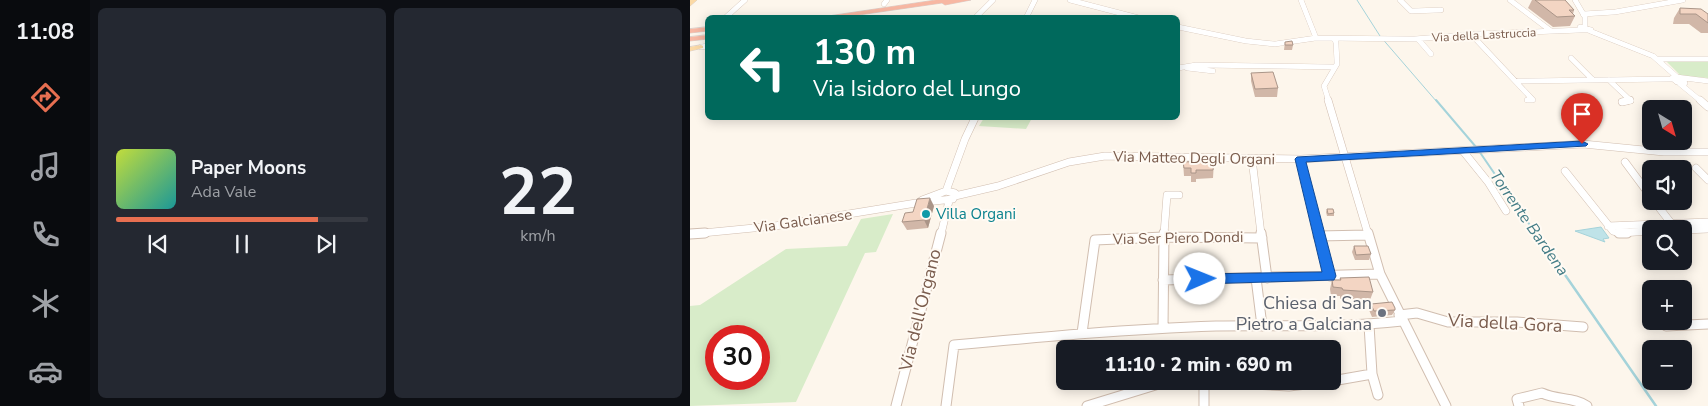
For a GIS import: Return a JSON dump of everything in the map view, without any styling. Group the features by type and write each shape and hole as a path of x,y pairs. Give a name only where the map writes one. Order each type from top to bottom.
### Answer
{"highway":[{"path":"840,15 952,0"},
{"path":"860,15 968,0"},
{"path":"690,35 705,32"}],"main road":[{"path":"690,4 696,0"},
{"path":"690,48 704,47"}],"street":[{"path":"728,15 744,0"},
{"path":"977,15 988,2 993,0"},
{"path":"1028,15 1035,0"},
{"path":"1070,0 1128,15"},
{"path":"1301,0 1316,38"},
{"path":"1400,0 1411,11 1441,10"},
{"path":"1510,0 1551,31"},
{"path":"1575,0 1583,14 1585,29 1635,47 1657,59 1708,107"},
{"path":"1583,14 1615,12 1683,0"},
{"name":"Via della Lastruccia","path":"1180,27 1233,39 1268,44 1316,38 1418,39 1471,34 1585,29"},
{"path":"1471,34 1518,81 1534,100 1527,100"},
{"path":"1334,38 1337,49 1333,70 1324,86 1368,235 1380,274 1446,406"},
{"path":"1418,39 1431,54"},
{"path":"1571,58 1593,80"},
{"path":"1657,59 1708,59"},
{"path":"1180,68 1196,71 1272,66 1317,66 1333,70"},
{"path":"1609,80 1631,101 1622,102"},
{"path":"1518,81 1708,81"},
{"path":"946,195 953,170 974,120"},
{"name":"Via Matteo Degli Organi","path":"946,195 998,186 1069,162 1105,156 1300,159 1582,144 1664,152 1708,152"},
{"path":"1463,151 1488,182 1506,211"},
{"path":"1252,159 1267,278"},
{"path":"1300,159 1318,236 1330,276"},
{"path":"1625,162 1642,185"},
{"path":"1696,168 1708,180"},
{"path":"1565,170 1608,226 1617,233 1642,232"},
{"name":"Via Galcianese","path":"690,234 776,226 916,203 946,195"},
{"name":"Via dell'Organo","path":"896,406 945,214 946,195"},
{"path":"1163,328 1164,237 1168,195 1179,195"},
{"path":"1661,210 1669,220"},
{"path":"1692,222 1708,222"},
{"path":"1608,226 1642,224"},
{"path":"1692,230 1708,229"},
{"path":"1318,236 1368,235"},
{"name":"Via Ser Piero Dondi","path":"1082,333 1095,240 1164,237 1262,238"},
{"path":"1164,280 1380,274"},
{"path":"1256,278 1262,326"},
{"name":"Via della Gora","path":"946,406 954,345 1082,333 1163,328 1369,325 1416,313 1448,322 1517,322 1583,327"},
{"path":"1692,325 1708,324"},
{"path":"1369,325 1372,374 1378,395"},
{"path":"1341,379 1372,374"},
{"path":"1087,406 1137,390"},
{"path":"1204,390 1204,406"},
{"path":"1519,406 1517,399 1542,393 1550,397 1580,402 1587,406"}],"green space":[{"path":"1666,61 1708,61 1708,78 1681,76"},
{"path":"983,120 1031,120 1026,129 979,126"},
{"path":"893,214 876,252 865,253 796,402 690,406 690,306 700,305 786,249 847,246 861,219"}],"water":[{"path":"1601,227 1609,238 1603,239 1605,242 1575,231"}],"building":[{"path":"1535,0 1565,0 1574,10 1569,10 1575,16 1557,17"},
{"path":"1680,8 1701,9 1708,14 1708,23 1696,14 1680,14"},
{"path":"1292,41 1293,45 1285,45 1285,42"},
{"path":"1273,72 1278,88 1255,89 1251,73"},
{"path":"1214,161 1213,170 1196,170 1196,173 1191,173 1191,168 1184,168 1183,162"},
{"path":"930,198 924,220 902,222 905,213 913,212 917,199"},
{"path":"1327,209 1333,209 1334,213 1328,214"},
{"path":"1354,246 1368,246 1371,254 1356,255"},
{"path":"1369,277 1373,292 1343,290 1342,288 1333,287 1332,280"},
{"path":"1392,302 1395,310 1374,311 1371,304"}],"waterway":[{"name":"Torrente Bardena","path":"1357,0 1380,36 1437,102"},
{"name":"Torrente Bardena","path":"1436,100 1476,147"},
{"name":"Torrente Bardena","path":"1479,151 1536,234"},
{"name":"Torrente Bardena","path":"1536,233 1656,406"}],"place":[{"name":"Villa Organi","path":"926,214"},
{"name":"Chiesa di San Pietro a Galciana","path":"1382,313"}],"route":[{"path":"1200,279 1330,276 1318,236 1300,159 1582,144"}]}
